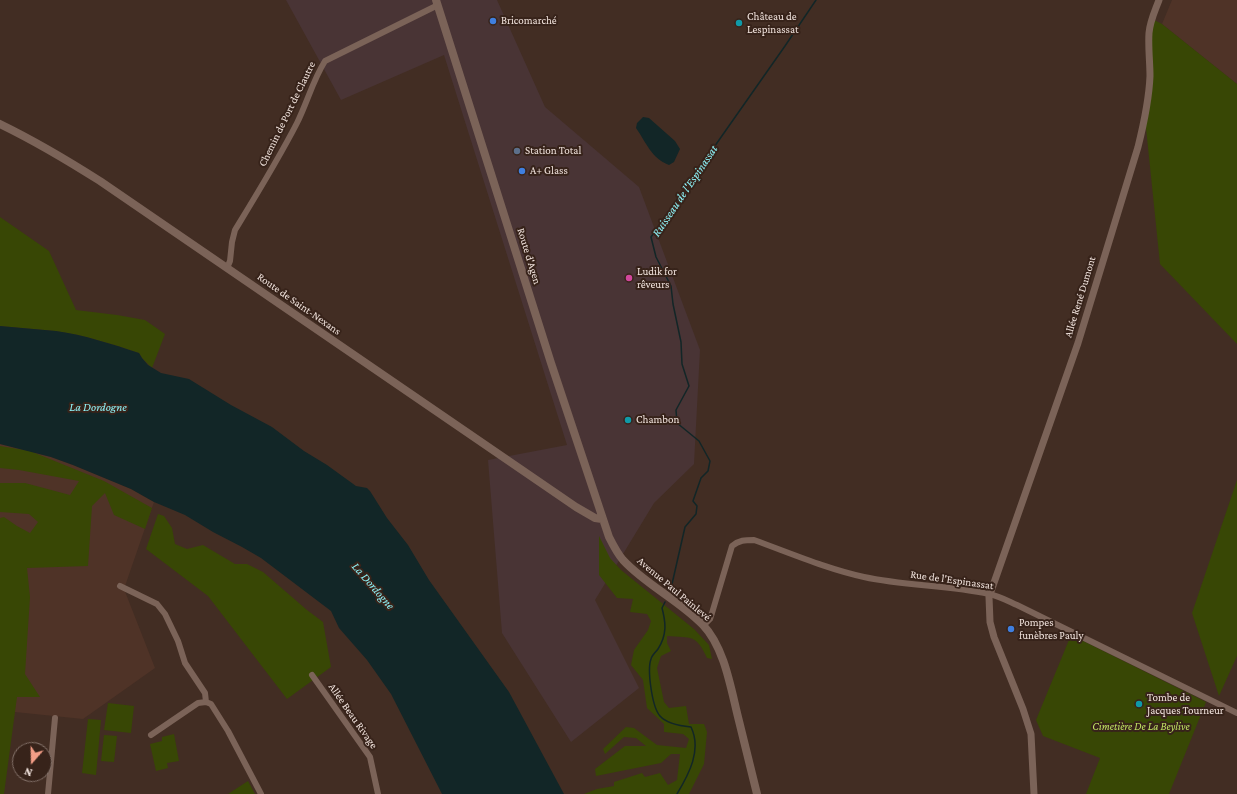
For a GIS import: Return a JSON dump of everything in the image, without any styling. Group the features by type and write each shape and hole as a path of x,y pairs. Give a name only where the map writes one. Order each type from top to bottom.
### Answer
{"main road":[{"name":"Route d'Agen","path":"437,2 601,517"},
{"name":"Route de Saint-Nexans","path":"0,124 47,149 100,181 584,511 601,517"},
{"path":"584,511 594,504 595,497"},
{"name":"Avenue Paul Painlevé","path":"601,517 609,537 623,560 633,570 690,613 711,636 724,664 757,794"}],"street":[{"name":"Allée René Dumont","path":"1034,794 1031,734 990,622 988,610 990,594 1078,343 1138,147 1145,118 1148,96 1150,75 1149,32 1159,0"},
{"name":"Chemin de Port de Clautre","path":"227,268 230,261 235,230 278,160 302,113 325,61 437,2"},
{"name":"Rue de l'Espinassat","path":"703,626 710,619 732,546 736,542 754,540 842,572 894,583 990,594 1017,605 1237,713"},
{"path":"120,586 156,604 165,614 178,641 185,663 205,693 206,702"},
{"name":"Allée Beau Rivage","path":"312,675 370,757 378,794"},
{"path":"151,735 198,703 206,702 211,704 228,731 261,794"},
{"path":"48,794 55,718"}],"shaded area":[{"path":"286,0 497,0 545,107 639,187 700,350 694,464 654,503 595,600 639,688 571,742 502,633 488,460 567,445 444,55 341,100"},
{"path":"1172,0 1237,0 1237,84 1162,24"},
{"path":"0,444 51,457 73,465 131,489 154,502 124,589 155,668 83,719 15,712 9,742 4,794 0,794"}],"green space":[{"path":"1152,19 1162,24 1237,84 1237,344 1160,264 1145,118"},
{"path":"0,217 49,251 76,310 145,320 165,334 152,368 139,353 98,340 55,331 0,326"},
{"path":"0,446 30,451 104,481 152,508 145,529 114,515 105,493 92,506 88,566 27,568 30,597 25,674 40,697 17,697 4,794 0,794 0,518 4,517 30,533 38,522 29,514 0,512 0,483 25,483 70,495 79,481 0,468"},
{"path":"1237,480 1237,656 1219,696 1192,613"},
{"path":"158,514 164,516 172,528 175,544 187,549 203,545 235,564 247,564 263,572 323,622 331,667 287,699 208,596 146,549"},
{"path":"599,536 610,558 621,570 694,629 709,645 712,659 707,658 696,641 688,638 667,636 667,643 671,651 661,656 657,668 664,702 669,708 686,706 689,724 704,724 707,732 704,764 689,794 584,794 597,789 614,786 614,782 642,773 645,777 660,773 668,785 677,780 680,754 671,754 661,763 596,776 595,769 625,746 646,746 636,738 624,737 605,754 603,749 626,727 634,728 657,745 686,748 689,739 683,734 664,732 664,724 647,708 643,680 631,665 634,650 648,630 651,621 647,614 630,612 633,599 617,598 599,575"},
{"name":"Cimetière De La Beylive","path":"1071,635 1206,702 1169,794 1086,794 1100,758 1043,736 1036,720"},
{"path":"108,703 134,706 131,733 104,730"},
{"path":"88,719 101,720 96,775 82,773"},
{"path":"174,734 179,761 167,763 168,768 156,771 150,744 162,741 162,737"},
{"path":"104,735 117,736 114,762 101,761"},
{"path":"248,781 255,794 228,794"}],"water":[{"path":"643,117 649,118 675,141 680,149 674,162 669,165 653,154 636,128 637,123"},
{"name":"La Dordogne","path":"0,326 56,331 77,335 139,353 148,365 161,373 189,379 231,405 272,427 304,451 327,465 356,486 367,488 387,518 408,545 429,580 509,692 564,794 442,794 391,694 367,660 339,628 331,611 261,558 185,515 154,502 131,489 73,465 51,457 0,444"}],"waterway":[{"name":"Ruisseau de l'Espinassat","path":"672,594 672,584 685,527 696,514 697,506 693,501 701,478 708,471 710,461 699,441 677,423 676,410 689,386 682,364 681,342 671,286 656,257 651,237 816,0"},
{"name":"Ruisseau de l'Espinassat","path":"665,602 662,608 665,624 663,639 653,655 650,664 650,679 653,697 657,711 663,719 674,724 691,727 695,744 693,762 677,794"}],"place":[{"name":"Bricomarché","path":"493,21"},
{"name":"Château de Lespinassat","path":"739,23"},
{"name":"Station Total","path":"517,151"},
{"name":"A+ Glass","path":"522,171"},
{"name":"Ludik for rêveurs","path":"629,278"},
{"name":"Chambon","path":"628,420"},
{"name":"Pompes funèbres Pauly","path":"1011,629"},
{"name":"Tombe de Jacques Tourneur","path":"1139,704"}]}
